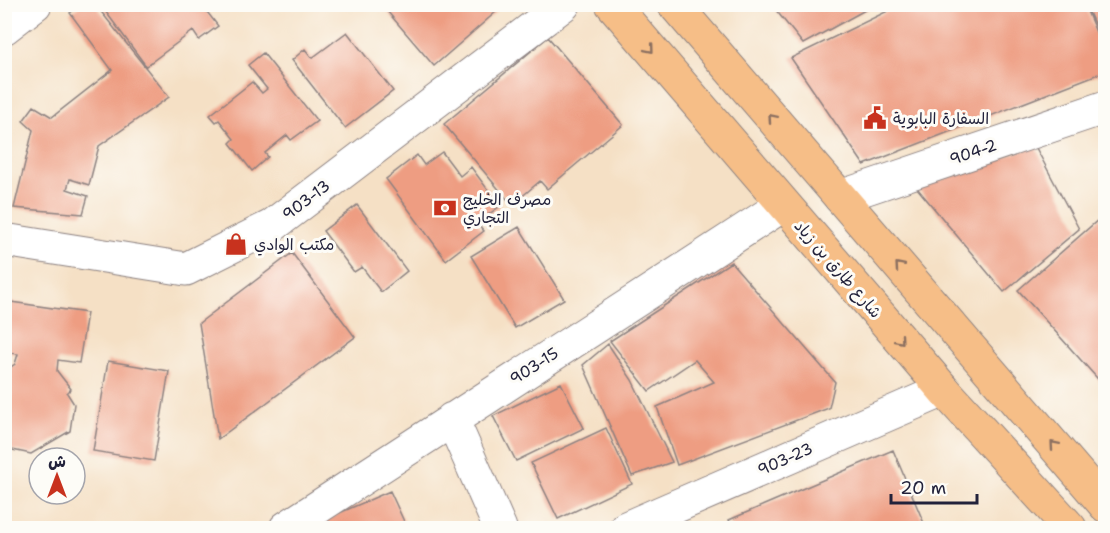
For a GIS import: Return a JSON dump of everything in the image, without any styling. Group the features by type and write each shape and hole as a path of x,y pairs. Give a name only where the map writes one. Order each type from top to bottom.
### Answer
{"main road":[{"name":"شارع طارق بن زياد","path":"612,4 944,390 1070,528"},
{"path":"674,4 1106,506"}],"street":[{"path":"4,28 34,4"},
{"name":"903-13","path":"4,240 186,269 272,226 564,4"},
{"name":"904-2","path":"840,198 1106,107"},
{"name":"903-15","path":"286,528 783,205"},
{"name":"903-23","path":"626,528 944,390"},
{"path":"452,419 500,528"}],"building":[{"path":"82,4 95,4 169,97 99,146 89,185 70,179 67,189 88,196 83,214 14,208 33,130 23,121 34,106 52,117 112,70 70,13"},
{"path":"100,4 201,4 218,26 199,40 193,31 146,66"},
{"path":"381,4 505,4 434,66"},
{"path":"771,4 876,4 803,44"},
{"path":"902,4 1084,4 1106,56 1106,71 864,165 791,58"},
{"path":"1085,4 1106,4 1106,49"},
{"path":"347,32 393,91 345,128 292,60 305,49 312,58"},
{"path":"548,37 623,125 547,189 540,181 512,205 444,124"},
{"path":"263,53 317,121 291,140 287,135 265,153 268,157 252,171 230,143 234,139 219,120 216,122 210,115 252,82 262,93 267,89 248,65"},
{"path":"1035,146 1079,229 1004,292 917,188"},
{"path":"442,152 460,176 471,167 500,206 477,223 484,231 446,260 386,179 417,155 424,165"},
{"path":"357,205 407,271 381,292 362,267 354,272 323,231"},
{"path":"1106,213 1106,388 1018,290"},
{"path":"519,227 564,299 515,328 471,256"},
{"path":"292,253 355,337 218,439 199,323"},
{"path":"731,262 835,382 829,408 677,465 657,407 714,382 695,360 649,391 610,341"},
{"path":"4,301 87,313 79,363 58,360 57,371 71,389 67,393 74,404 70,431 45,446 27,446 27,453 8,449 5,444 5,371 15,364 18,354 4,352"},
{"path":"608,344 632,380 672,462 632,476 583,365"},
{"path":"108,361 169,371 154,461 93,451"},
{"path":"561,383 584,428 516,461 493,416"},
{"path":"606,428 632,484 558,519 531,463"},
{"path":"893,450 926,528 732,528 729,520"},
{"path":"390,491 407,528 307,528 321,521"}],"place":[{"name":"السفارة البابوية","path":"875,118"},
{"name":"مصرف الخليج التجاري","path":"445,208"},
{"name":"مكتب الوادي","path":"236,244"}]}
